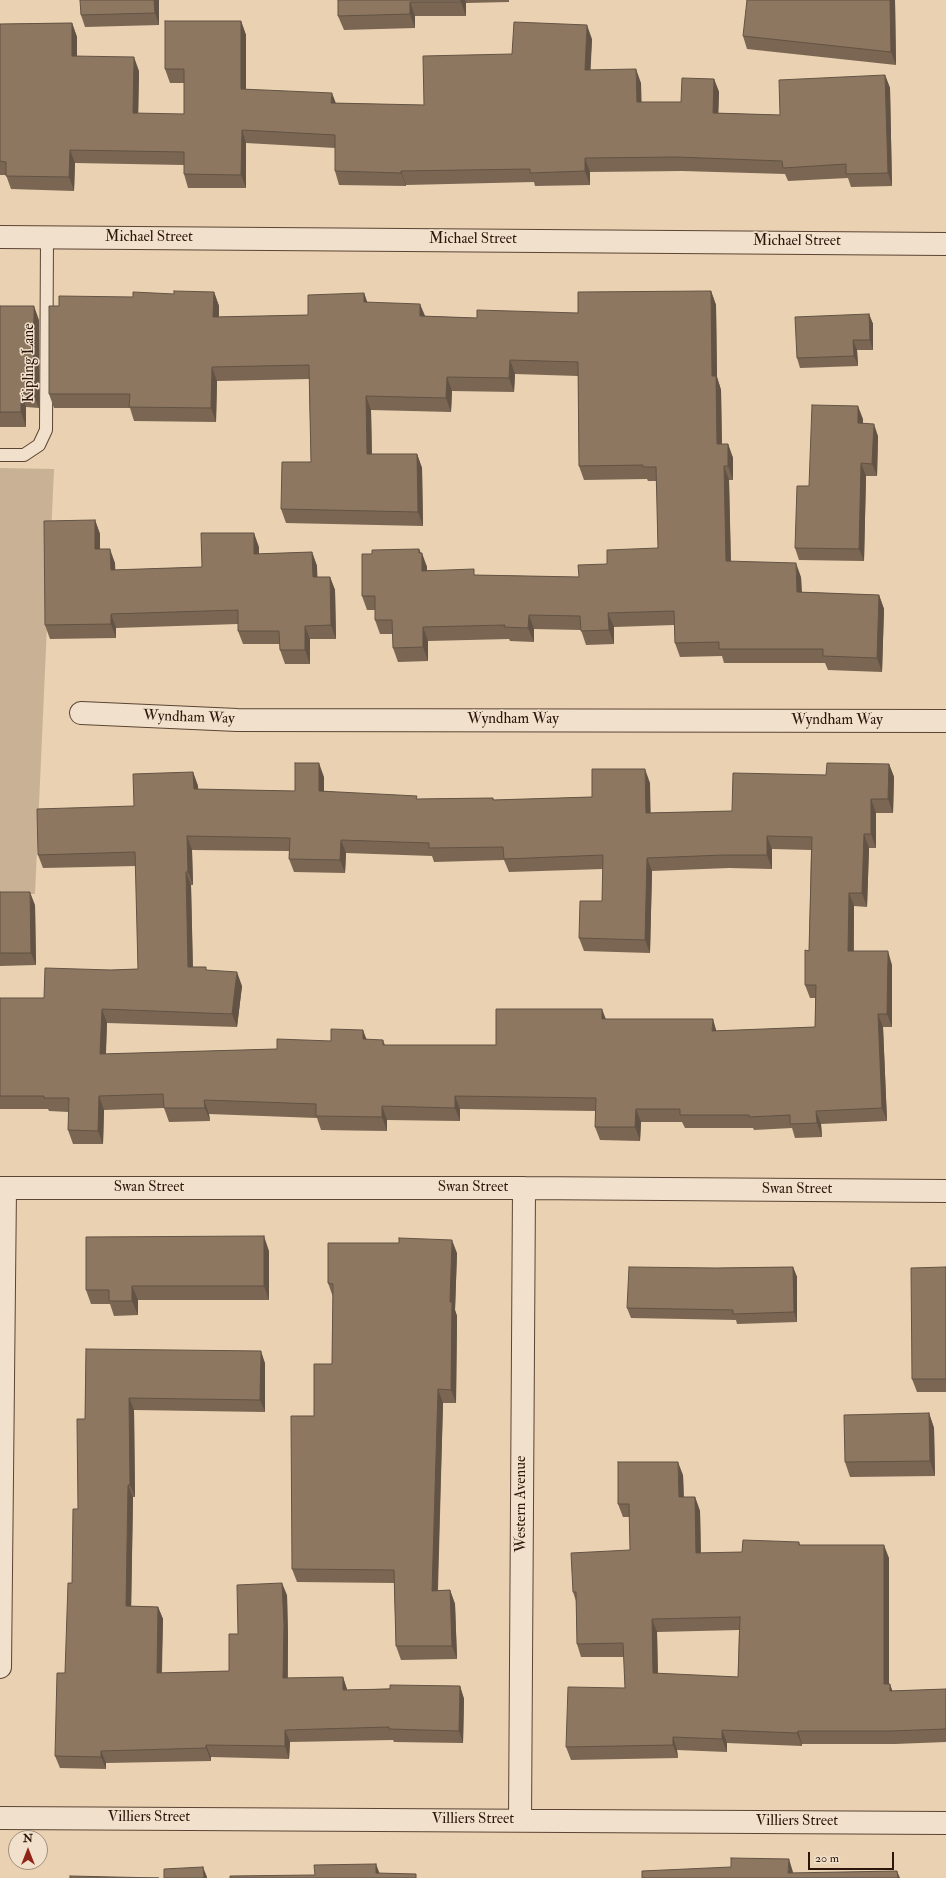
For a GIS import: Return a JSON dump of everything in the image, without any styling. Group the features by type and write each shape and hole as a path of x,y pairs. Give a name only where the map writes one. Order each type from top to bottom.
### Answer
{"street":[{"name":"Michael Street","path":"0,237 946,244"},
{"name":"Wyndham Way","path":"81,713 237,720 946,721"},
{"name":"Swan Street","path":"2,1188 524,1188 946,1191"},
{"path":"0,1667 2,1188"},
{"name":"Western Avenue","path":"520,1820 524,1188"},
{"name":"Villiers Street","path":"0,1818 946,1823"}],"lane":[{"name":"Kipling Lane","path":"0,455 24,455 39,445 46,430 47,237"}],"shaded area":[{"path":"0,468 54,469 35,894 0,894"}],"building":[{"path":"80,0 154,0 155,13 81,15"},
{"path":"338,0 461,0 461,2 410,2 410,14 338,16"},
{"path":"747,0 890,0 891,52 743,36"},
{"path":"165,21 241,21 241,89 332,93 331,103 424,105 423,56 512,54 514,22 587,25 585,70 636,69 637,102 681,102 682,78 714,79 713,113 780,115 779,80 885,75 888,173 846,174 846,164 783,168 782,161 677,157 585,158 585,171 530,173 530,169 401,171 401,173 335,171 335,135 242,130 241,175 184,174 184,152 70,150 69,177 6,176 6,162 0,161 0,24 72,23 72,56 134,57 133,113 184,114 184,69 165,69"},
{"path":"174,291 214,292 213,317 308,315 308,295 364,293 364,302 420,304 420,316 477,318 477,310 578,313 578,292 711,291 712,376 716,376 717,444 728,444 728,466 724,466 726,561 796,563 797,592 879,595 877,658 823,656 823,649 719,649 719,642 675,643 674,611 608,613 609,630 581,631 580,616 529,615 528,628 504,627 505,625 423,627 423,647 393,648 392,620 375,620 375,596 362,596 362,554 372,554 372,550 419,549 419,553 422,553 422,571 474,569 474,575 579,577 578,565 607,564 607,550 658,548 656,467 643,467 643,465 579,466 578,362 510,360 509,378 447,377 446,398 366,396 367,454 417,454 418,512 281,509 282,462 311,462 309,365 212,367 211,408 129,407 130,394 49,394 49,306 59,306 59,296 133,297 133,292 174,294"},
{"path":"0,306 34,306 33,393 21,393 21,412 0,412"},
{"path":"869,314 870,340 853,340 854,356 797,358 795,317"},
{"path":"812,405 858,406 858,423 874,424 872,464 861,463 859,549 795,548 797,486 809,486"},
{"path":"95,520 95,549 110,549 111,570 202,567 201,533 254,533 254,554 312,552 313,577 330,577 331,625 305,626 305,650 280,650 279,631 238,631 238,610 111,614 111,624 45,625 44,521"},
{"path":"295,763 319,763 319,791 417,796 416,799 493,798 493,800 592,797 592,769 645,769 646,813 732,811 733,773 826,775 827,763 889,764 888,799 871,799 871,834 864,834 862,893 849,893 848,951 888,951 887,1014 878,1014 882,1108 816,1111 817,1123 790,1124 790,1115 749,1117 749,1115 680,1115 680,1109 636,1109 635,1127 595,1127 596,1098 455,1096 455,1108 382,1106 382,1117 316,1116 316,1104 204,1100 205,1108 164,1108 163,1094 99,1096 98,1131 68,1130 69,1098 44,1098 44,1096 0,1096 0,998 44,998 45,968 111,970 138,969 135,852 38,855 37,809 134,806 133,774 193,772 194,789 295,791","holes":["187,836 290,838 289,859 340,860 341,840 429,843 429,848 503,847 504,859 603,855 602,901 580,901 579,938 645,940 647,858 767,855 767,836 812,837 809,951 805,950 805,985 816,985 815,1027 712,1031 713,1019 602,1019 602,1009 496,1009 496,1045 383,1045 383,1040 363,1039 363,1030 331,1029 331,1041 277,1039 277,1049 100,1054 102,1009 232,1014 237,972 206,970 206,967 188,967 186,872 188,872"]},
{"path":"0,892 30,892 31,953 0,953"},
{"path":"264,1236 264,1286 132,1286 132,1301 109,1301 109,1290 86,1290 86,1237"},
{"path":"399,1238 452,1240 450,1302 452,1302 451,1390 438,1389 432,1591 450,1590 452,1646 396,1646 394,1570 292,1569 291,1416 314,1416 314,1364 332,1364 333,1284 328,1283 328,1243 399,1243"},
{"path":"629,1267 793,1267 794,1312 733,1314 733,1310 627,1308"},
{"path":"946,1267 946,1379 912,1379 911,1268"},
{"path":"86,1349 261,1351 260,1400 129,1398 130,1485 128,1485 126,1606 158,1607 157,1673 229,1671 229,1634 238,1634 237,1585 282,1583 284,1625 283,1678 343,1677 343,1690 390,1689 390,1685 460,1686 459,1731 389,1729 389,1727 285,1730 285,1746 206,1745 206,1748 101,1751 101,1757 55,1756 57,1673 65,1673 68,1583 72,1583 73,1509 78,1509 77,1419 85,1419"},
{"path":"929,1413 930,1461 845,1462 844,1415"},
{"path":"618,1462 678,1462 679,1497 695,1497 696,1553 742,1552 743,1540 799,1542 799,1545 884,1545 884,1684 890,1684 890,1691 946,1689 946,1729 890,1731 798,1731 797,1733 722,1730 722,1739 673,1737 673,1745 566,1747 568,1687 625,1688 623,1643 577,1644 576,1592 573,1592 571,1553 630,1550 629,1504 618,1504","holes":["740,1617 738,1677 653,1673 652,1619"]},
{"path":"731,1858 789,1859 788,1873 897,1871 898,1878 642,1878 642,1871 731,1867"},
{"path":"376,1864 376,1873 416,1874 416,1878 230,1878 230,1876 315,1875 314,1865"},
{"path":"203,1867 204,1878 164,1878 164,1869"},
{"path":"70,1876 159,1878 70,1878"}]}
